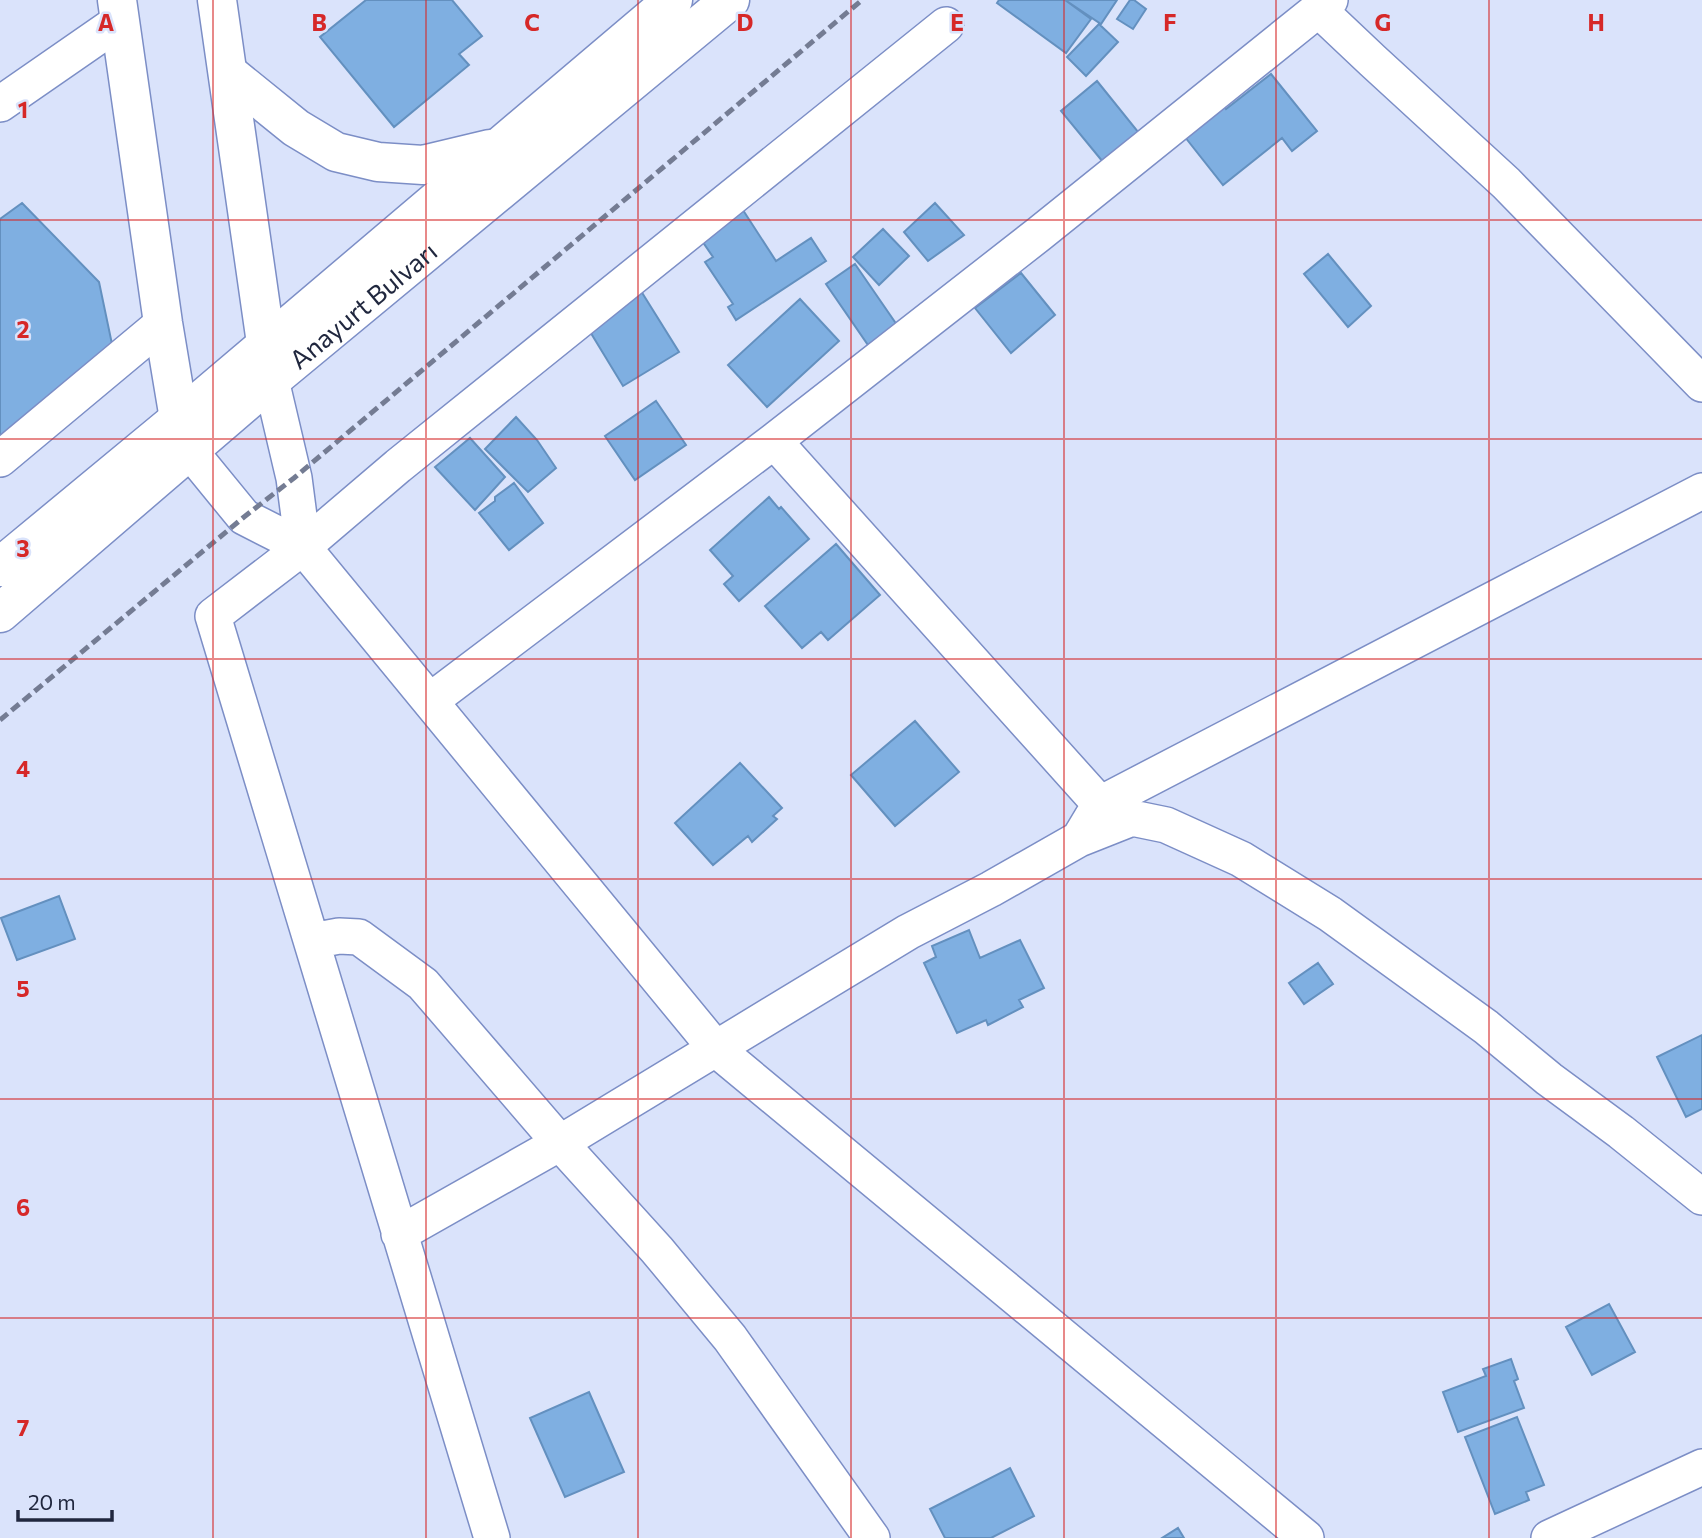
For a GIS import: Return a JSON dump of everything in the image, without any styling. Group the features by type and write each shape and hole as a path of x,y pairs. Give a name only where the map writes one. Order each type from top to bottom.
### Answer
{"main road":[{"path":"217,0 269,362"},
{"name":"Anayurt Bulvarı","path":"0,613 185,435 269,362 499,147 673,0"},
{"name":"Anayurt Bulvarı","path":"269,362 730,0"},
{"path":"118,11 163,323 185,435"},
{"path":"228,73 296,128 336,152 378,162 423,165 499,147"},
{"name":"Anayurt Bulvarı","path":"0,567 185,435"}],"street":[{"path":"430,701 774,441 1039,234 1325,5 1373,61 1506,183 1702,384"},
{"path":"0,104 118,11"},
{"path":"492,1538 213,616 303,547 429,440 946,25"},
{"path":"0,459 163,323"},
{"path":"269,362 294,478 303,547"},
{"path":"185,435 244,517 303,547 716,1049 1306,1538"},
{"path":"774,441 1100,804"},
{"path":"1079,839 1100,804 1702,491"},
{"path":"399,1234 560,1143 908,932 1079,839 1132,818 1166,825 1241,859 1330,914 1486,1027 1702,1197"},
{"path":"312,941 339,936 359,937 423,984 560,1143 657,1250 730,1338 872,1538"},
{"path":"1549,1538 1702,1467"}],"building":[{"path":"366,0 452,0 482,36 459,54 469,65 394,127 320,37"},
{"path":"999,0 1065,0 1091,19 1066,53 997,3"},
{"path":"1065,0 1117,0 1101,24"},
{"path":"1130,0 1146,9 1133,29 1117,19"},
{"path":"1099,24 1118,42 1086,76 1067,57"},
{"path":"1271,74 1317,131 1292,151 1282,138 1223,185 1181,132 1220,101 1226,109"},
{"path":"1097,81 1139,133 1103,162 1061,111"},
{"path":"22,203 99,282 112,344 0,438 0,219"},
{"path":"935,203 964,235 928,261 904,232"},
{"path":"741,207 776,261 811,238 826,261 736,320 728,307 733,304 705,262 713,257 698,235"},
{"path":"883,229 909,256 879,285 853,257"},
{"path":"1328,254 1371,306 1348,327 1304,274"},
{"path":"855,264 897,325 868,345 826,284"},
{"path":"1021,273 1055,315 1011,353 975,308"},
{"path":"641,291 679,352 623,386 586,325"},
{"path":"800,299 839,341 767,407 728,365"},
{"path":"656,401 686,445 635,480 605,436"},
{"path":"516,417 537,440 556,468 528,492 485,449"},
{"path":"470,438 505,477 475,510 435,467"},
{"path":"514,483 543,523 509,550 479,513"},
{"path":"769,497 809,539 739,601 724,584 733,576 710,550"},
{"path":"836,544 880,595 828,640 821,632 802,648 765,606"},
{"path":"915,721 959,772 895,826 851,775"},
{"path":"740,763 782,808 773,816 777,819 752,842 748,836 713,865 675,823"},
{"path":"59,896 75,939 17,960 1,918"},
{"path":"969,930 980,958 1020,940 1044,988 1019,1000 1023,1007 988,1025 986,1020 957,1033 924,963 936,957 932,946"},
{"path":"1318,963 1333,984 1304,1004 1289,983"},
{"path":"1702,1035 1702,1109 1686,1117 1657,1057"},
{"path":"1609,1304 1635,1352 1592,1375 1566,1327"},
{"path":"1511,1359 1518,1379 1514,1381 1524,1408 1458,1432 1443,1392 1486,1376 1483,1369"},
{"path":"589,1392 624,1472 565,1497 530,1418"},
{"path":"1517,1417 1544,1485 1526,1492 1529,1500 1495,1514 1465,1437"},
{"path":"1010,1468 1034,1516 991,1538 945,1538 930,1509"},
{"path":"1178,1528 1184,1538 1162,1538"}],"railway":[{"path":"0,720 294,478 862,0"}]}
